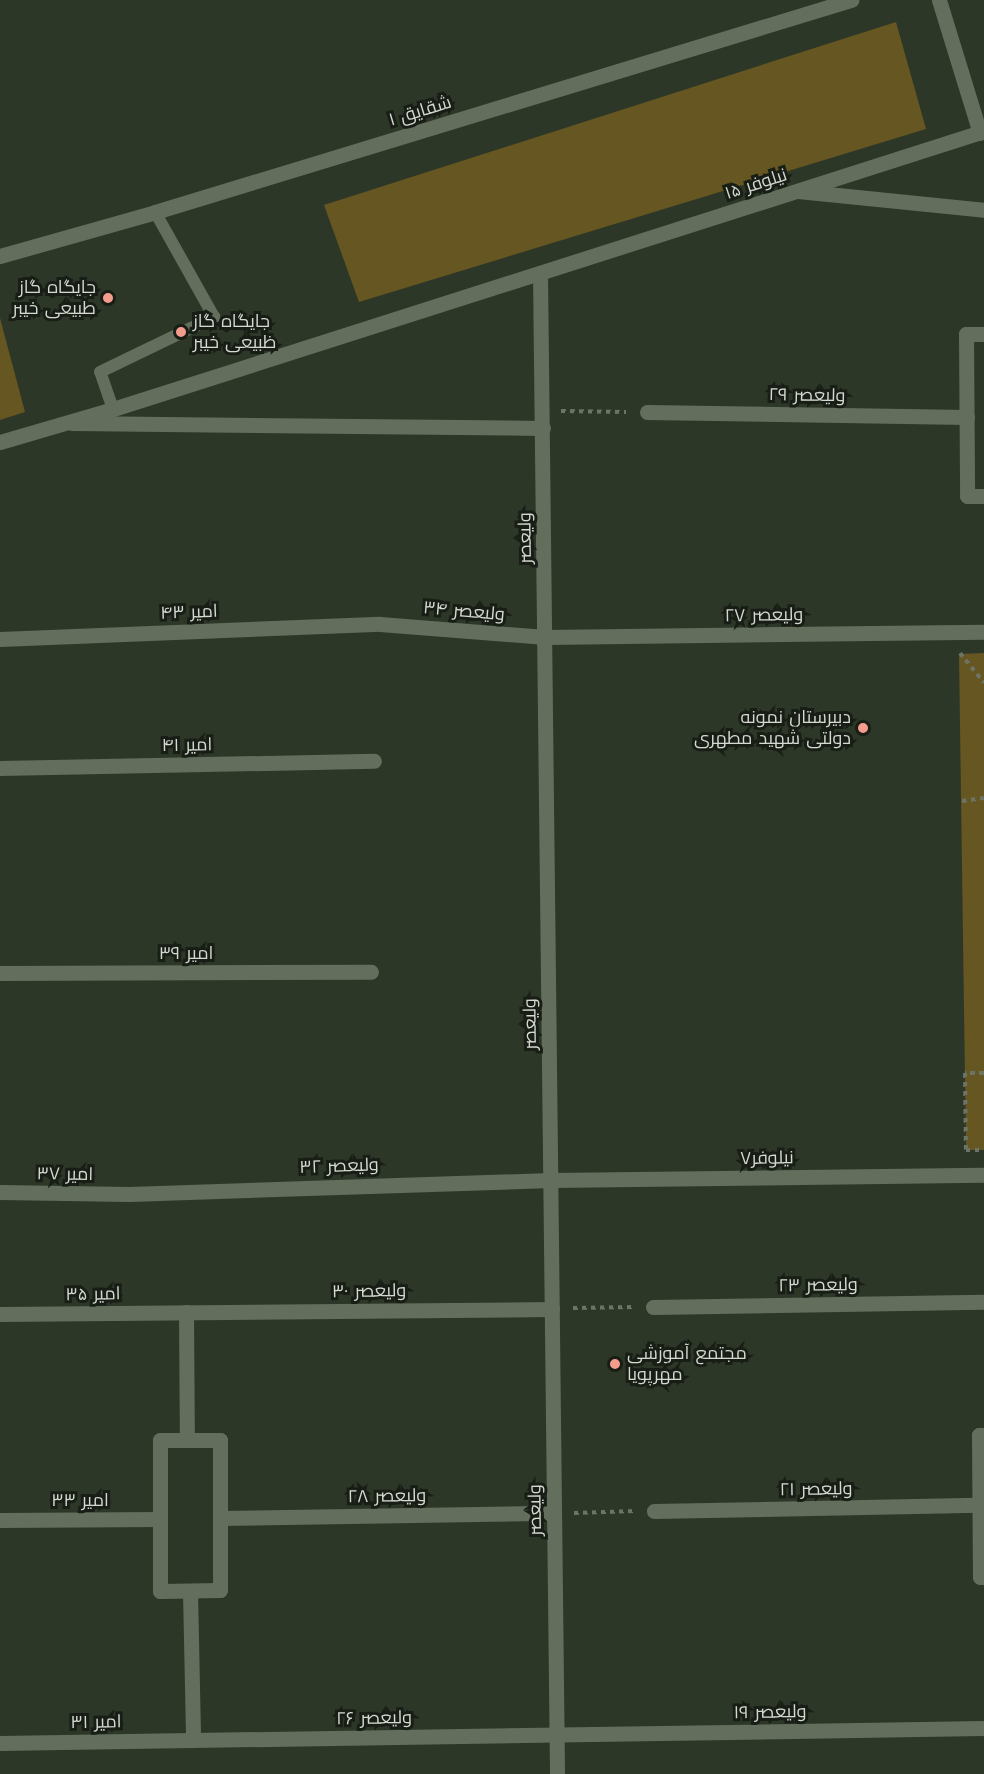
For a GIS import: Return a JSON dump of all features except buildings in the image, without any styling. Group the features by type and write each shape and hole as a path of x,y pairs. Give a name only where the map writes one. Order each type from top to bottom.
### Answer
{"street":[{"name":"شقایق ۱","path":"0,256 155,212 851,0"},
{"path":"939,0 982,132"},
{"name":"نیلوفر ۱۵","path":"0,442 113,409 982,132"},
{"path":"798,191 984,210"},
{"name":"ولیعصر","path":"540,273 557,1774"},
{"path":"984,334 966,334 967,496 984,496"},
{"name":"ولیعصر ۲۹","path":"647,412 967,417"},
{"path":"66,423 543,428"},
{"name":"ولیعصر ۳۴","path":"380,624 545,638"},
{"name":"امیر ۴۳","path":"0,639 380,624"},
{"name":"ولیعصر ۲۷","path":"545,638 984,632"},
{"name":"امیر ۴۱","path":"0,768 374,762"},
{"name":"امیر ۳۹","path":"0,974 371,972"},
{"name":"نیلوفر۷","path":"551,1180 984,1175"},
{"name":"ولیعصر ۳۲","path":"129,1194 551,1180"},
{"name":"امیر ۳۷","path":"0,1192 129,1194"},
{"name":"ولیعصر ۲۳","path":"653,1307 984,1302"},
{"name":"ولیعصر ۳۰","path":"186,1312 552,1309"},
{"path":"186,1312 187,1440"},
{"name":"امیر ۳۵","path":"0,1314 186,1312"},
{"path":"984,1435 979,1435 980,1577 984,1577"},
{"path":"160,1440 220,1440 220,1518 220,1590 160,1591 160,1440"},
{"name":"ولیعصر ۲۱","path":"654,1511 980,1505"},
{"name":"ولیعصر ۲۸","path":"220,1518 554,1513"},
{"name":"امیر ۳۳","path":"0,1520 160,1519"},
{"path":"190,1591 193,1740"},
{"name":"ولیعصر ۱۹","path":"557,1735 984,1728"},
{"name":"ولیعصر ۲۶","path":"193,1740 557,1735"},
{"name":"امیر ۳۱","path":"0,1743 193,1740"}],"lane":[{"path":"113,409 100,372 213,317 155,212"}],"path":[{"path":"543,411 647,412"},
{"path":"965,632 959,654 984,683"},
{"path":"962,801 984,798"},
{"path":"984,1073 965,1073 966,1150 984,1150"},
{"path":"552,1309 653,1307"},
{"path":"554,1513 654,1511"}],"shaded area":[{"path":"896,22 926,129 359,302 324,205"},
{"path":"0,318 25,412 0,420"},
{"path":"984,653 984,1150 966,1150 959,654"}],"place":[{"name":"جایگاه گاز طبیعی خیبر","path":"108,298"},
{"name":"جایگاه گاز ظبیعی خیبر","path":"181,332"},
{"name":"دبیرستان نمونه دولتی شهید مطهری","path":"863,728"},
{"name":"مجتمع آموزشی مهرپویا","path":"615,1364"}]}
